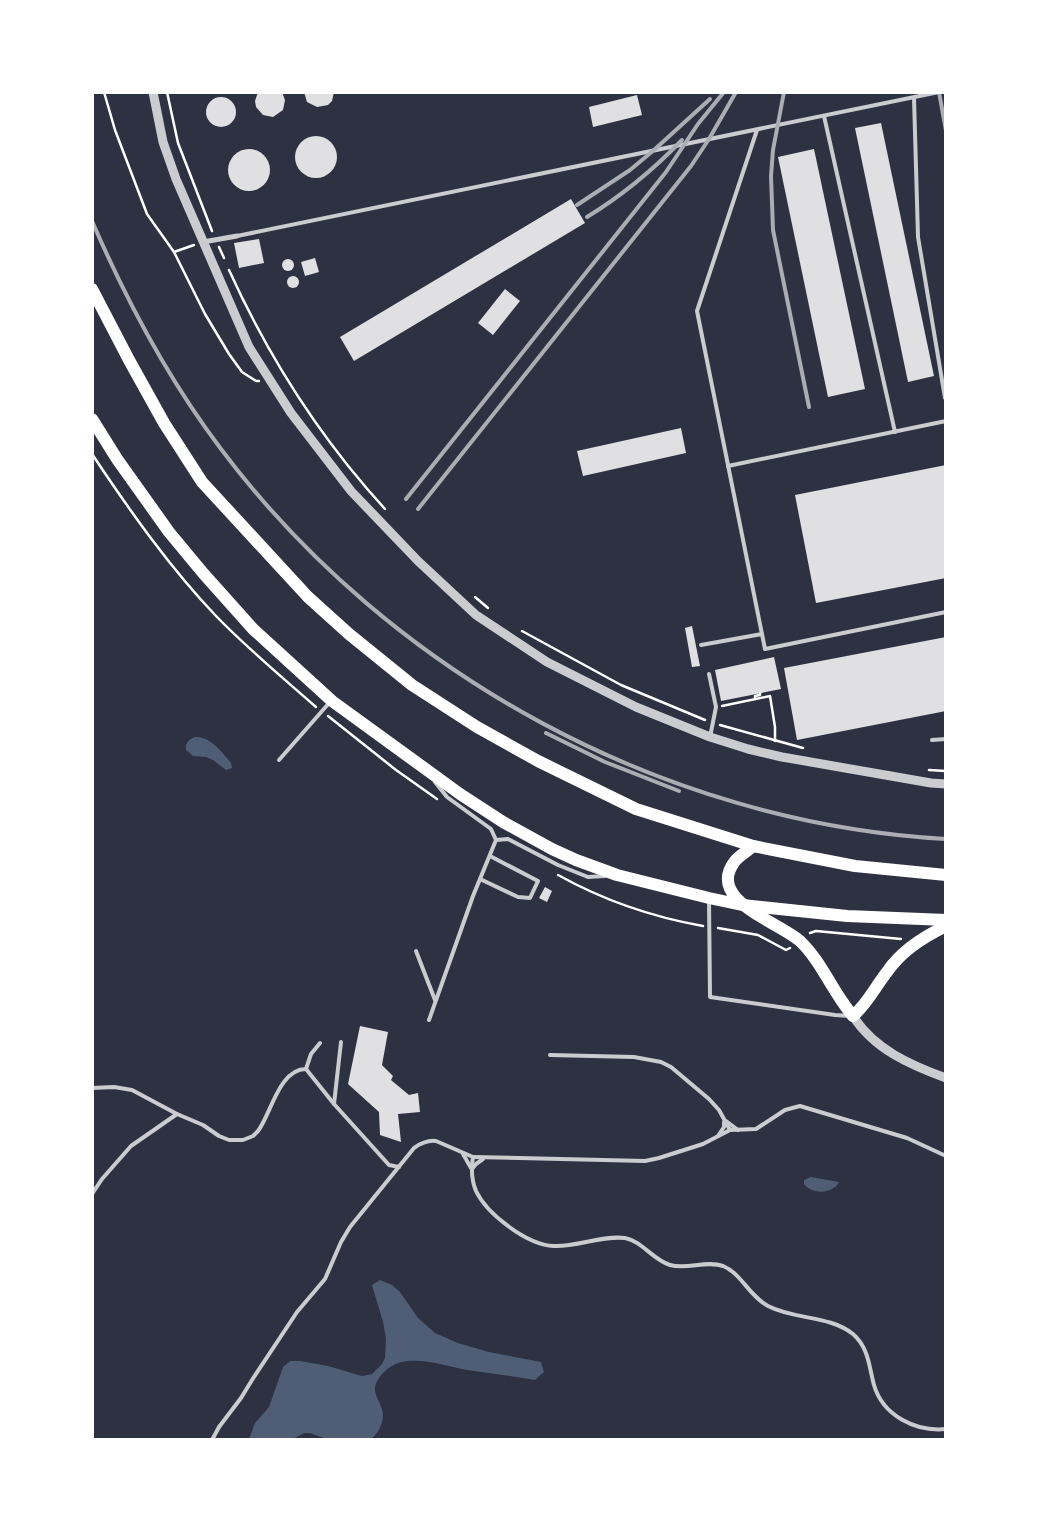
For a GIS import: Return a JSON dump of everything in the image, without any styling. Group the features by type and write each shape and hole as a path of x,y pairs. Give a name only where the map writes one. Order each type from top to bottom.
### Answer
{"main road":[{"path":"92,289 164,422 202,482 308,597 348,634 412,685 477,727 538,761 636,809 753,846 854,866 946,875"},
{"path":"92,419 117,459 168,532 253,629 332,700 460,794 523,834 576,860 618,875 742,905 847,916 946,920"},
{"path":"753,846 736,860 728,875 731,892 742,905 800,941 816,961 853,1016 864,1006 899,957 922,939 946,926"}],"street":[{"path":"152,92 163,142 176,179 249,346 270,380 291,413 351,491 418,561 476,615 547,662 636,707 710,737 782,757 931,784 946,784"},
{"path":"203,242 237,236"},
{"path":"853,1016 871,1038 883,1048 916,1067 946,1078"}],"lane":[{"path":"237,236 939,92"},
{"path":"914,98 918,237 945,398"},
{"path":"824,116 895,432"},
{"path":"757,130 697,311 764,649 946,612"},
{"path":"728,466 946,421"},
{"path":"701,645 762,634"},
{"path":"709,674 716,707 710,737"},
{"path":"279,760 332,700"},
{"path":"932,740 946,739"},
{"path":"423,767 446,797 492,829 496,840 428,1020"},
{"path":"496,840 508,839 558,865 588,877 618,875"},
{"path":"480,879 518,897 530,898 538,882 490,856"},
{"path":"709,898 710,997 853,1016"},
{"path":"416,951 435,1000"},
{"path":"334,1104 341,1042"},
{"path":"320,1043 308,1059 306,1069 389,1166 392,1174"},
{"path":"550,1055 634,1057 661,1062 671,1067 709,1099 719,1110 730,1130"},
{"path":"92,1088 114,1087 132,1090 177,1114 203,1125 224,1139 234,1141 253,1136 262,1126 284,1082 298,1070 306,1069"},
{"path":"212,1440 219,1427 242,1398 297,1312 325,1279 346,1233 398,1166 414,1148 426,1142 436,1141 473,1157 644,1161 683,1151 730,1130 756,1128 785,1110 800,1106 899,1135 946,1156"},
{"path":"92,1194 102,1179 131,1146 177,1114"},
{"path":"723,1118 730,1126 739,1130"},
{"path":"718,1136 724,1127 723,1118"},
{"path":"463,1153 468,1161 476,1190 486,1205 508,1225 532,1241 546,1245 562,1246 611,1238 630,1239 659,1260 670,1265 682,1267 712,1264 723,1266 732,1272 757,1299 766,1305 787,1314 824,1320 845,1328 858,1339 866,1352 874,1386 881,1401 910,1426 946,1430"},
{"path":"471,1170 473,1157"},
{"path":"471,1170 479,1161 485,1158"},
{"path":"389,1166 398,1166"}],"path":[{"path":"104,92 115,130 147,214 174,252 205,314 242,372 256,381 270,380"},
{"path":"167,92 178,143 187,170 251,317 290,386 310,416 346,464 388,512"},
{"path":"174,252 203,242"},
{"path":"469,592 495,613"},
{"path":"518,628 621,684 714,724 810,750"},
{"path":"756,699 755,696 760,695 760,693"},
{"path":"716,707 770,696 775,727 775,742"},
{"path":"922,769 946,771"},
{"path":"552,872 611,901 698,925"},
{"path":"718,928 758,935 786,950 792,947"},
{"path":"804,937 816,931 903,939"}],"water":[{"path":"195,737 211,742 224,754 231,763 232,768 226,770 206,757 193,756 186,750 186,745"},
{"path":"811,1177 839,1182 832,1189 822,1192 812,1190 804,1184 804,1180"},
{"path":"380,1280 392,1285 400,1292 418,1318 435,1333 458,1343 489,1352 541,1362 544,1372 535,1380 428,1362 410,1361 397,1363 384,1372 375,1386 383,1417 379,1429 371,1439 326,1439 310,1433 304,1433 293,1439 249,1439 255,1423 269,1407 283,1367 290,1361 328,1366 362,1376 372,1374 382,1364 385,1358 386,1338 372,1285"}],"building":[{"path":"258,92 282,92 285,100 283,110 273,117 263,115 256,107 255,101"},
{"path":"304,92 334,92 332,101 328,105 317,107 307,102"},
{"path":"637,95 642,115 593,127 589,107"},
{"path":"221,97 232,101 236,112 232,123 221,127 210,123 206,112 210,101"},
{"path":"881,123 934,376 908,382 855,128"},
{"path":"316,136 331,142 337,157 331,172 316,178 301,172 295,157 301,142"},
{"path":"249,149 264,155 270,170 264,185 249,191 234,185 228,170 234,155"},
{"path":"814,149 865,389 828,397 778,157"},
{"path":"571,199 585,223 354,361 340,337"},
{"path":"259,239 264,263 239,268 234,243"},
{"path":"315,258 319,272 305,276 301,262"},
{"path":"290,259 293,260 293,270 286,271 283,270 282,263 283,260"},
{"path":"295,276 298,277 298,287 291,288 288,287 287,280 288,277"},
{"path":"505,289 520,301 493,335 478,323"},
{"path":"681,428 686,453 583,476 577,451"},
{"path":"946,465 946,578 816,603 795,495"},
{"path":"692,626 700,666 692,667 685,628"},
{"path":"946,637 946,711 797,740 784,668"},
{"path":"774,657 781,689 721,701 715,670"},
{"path":"545,887 552,891 547,902 539,898"},
{"path":"360,1026 388,1032 382,1065 393,1076 391,1080 409,1095 418,1093 420,1112 398,1114 401,1142 380,1135 379,1112 348,1084"}],"railway":[{"path":"406,499 666,172 698,124 724,92"},
{"path":"418,509 691,166 736,92"},
{"path":"784,92 773,150 771,176 773,230 809,407"},
{"path":"939,92 946,131"},
{"path":"577,205 630,170 710,99"},
{"path":"587,217 637,182 682,140"},
{"path":"92,221 119,281 150,339 183,395 221,449 289,530 366,603 450,667 541,722 637,768 737,803 841,827 946,839"},
{"path":"546,733 605,762 679,791"}]}
